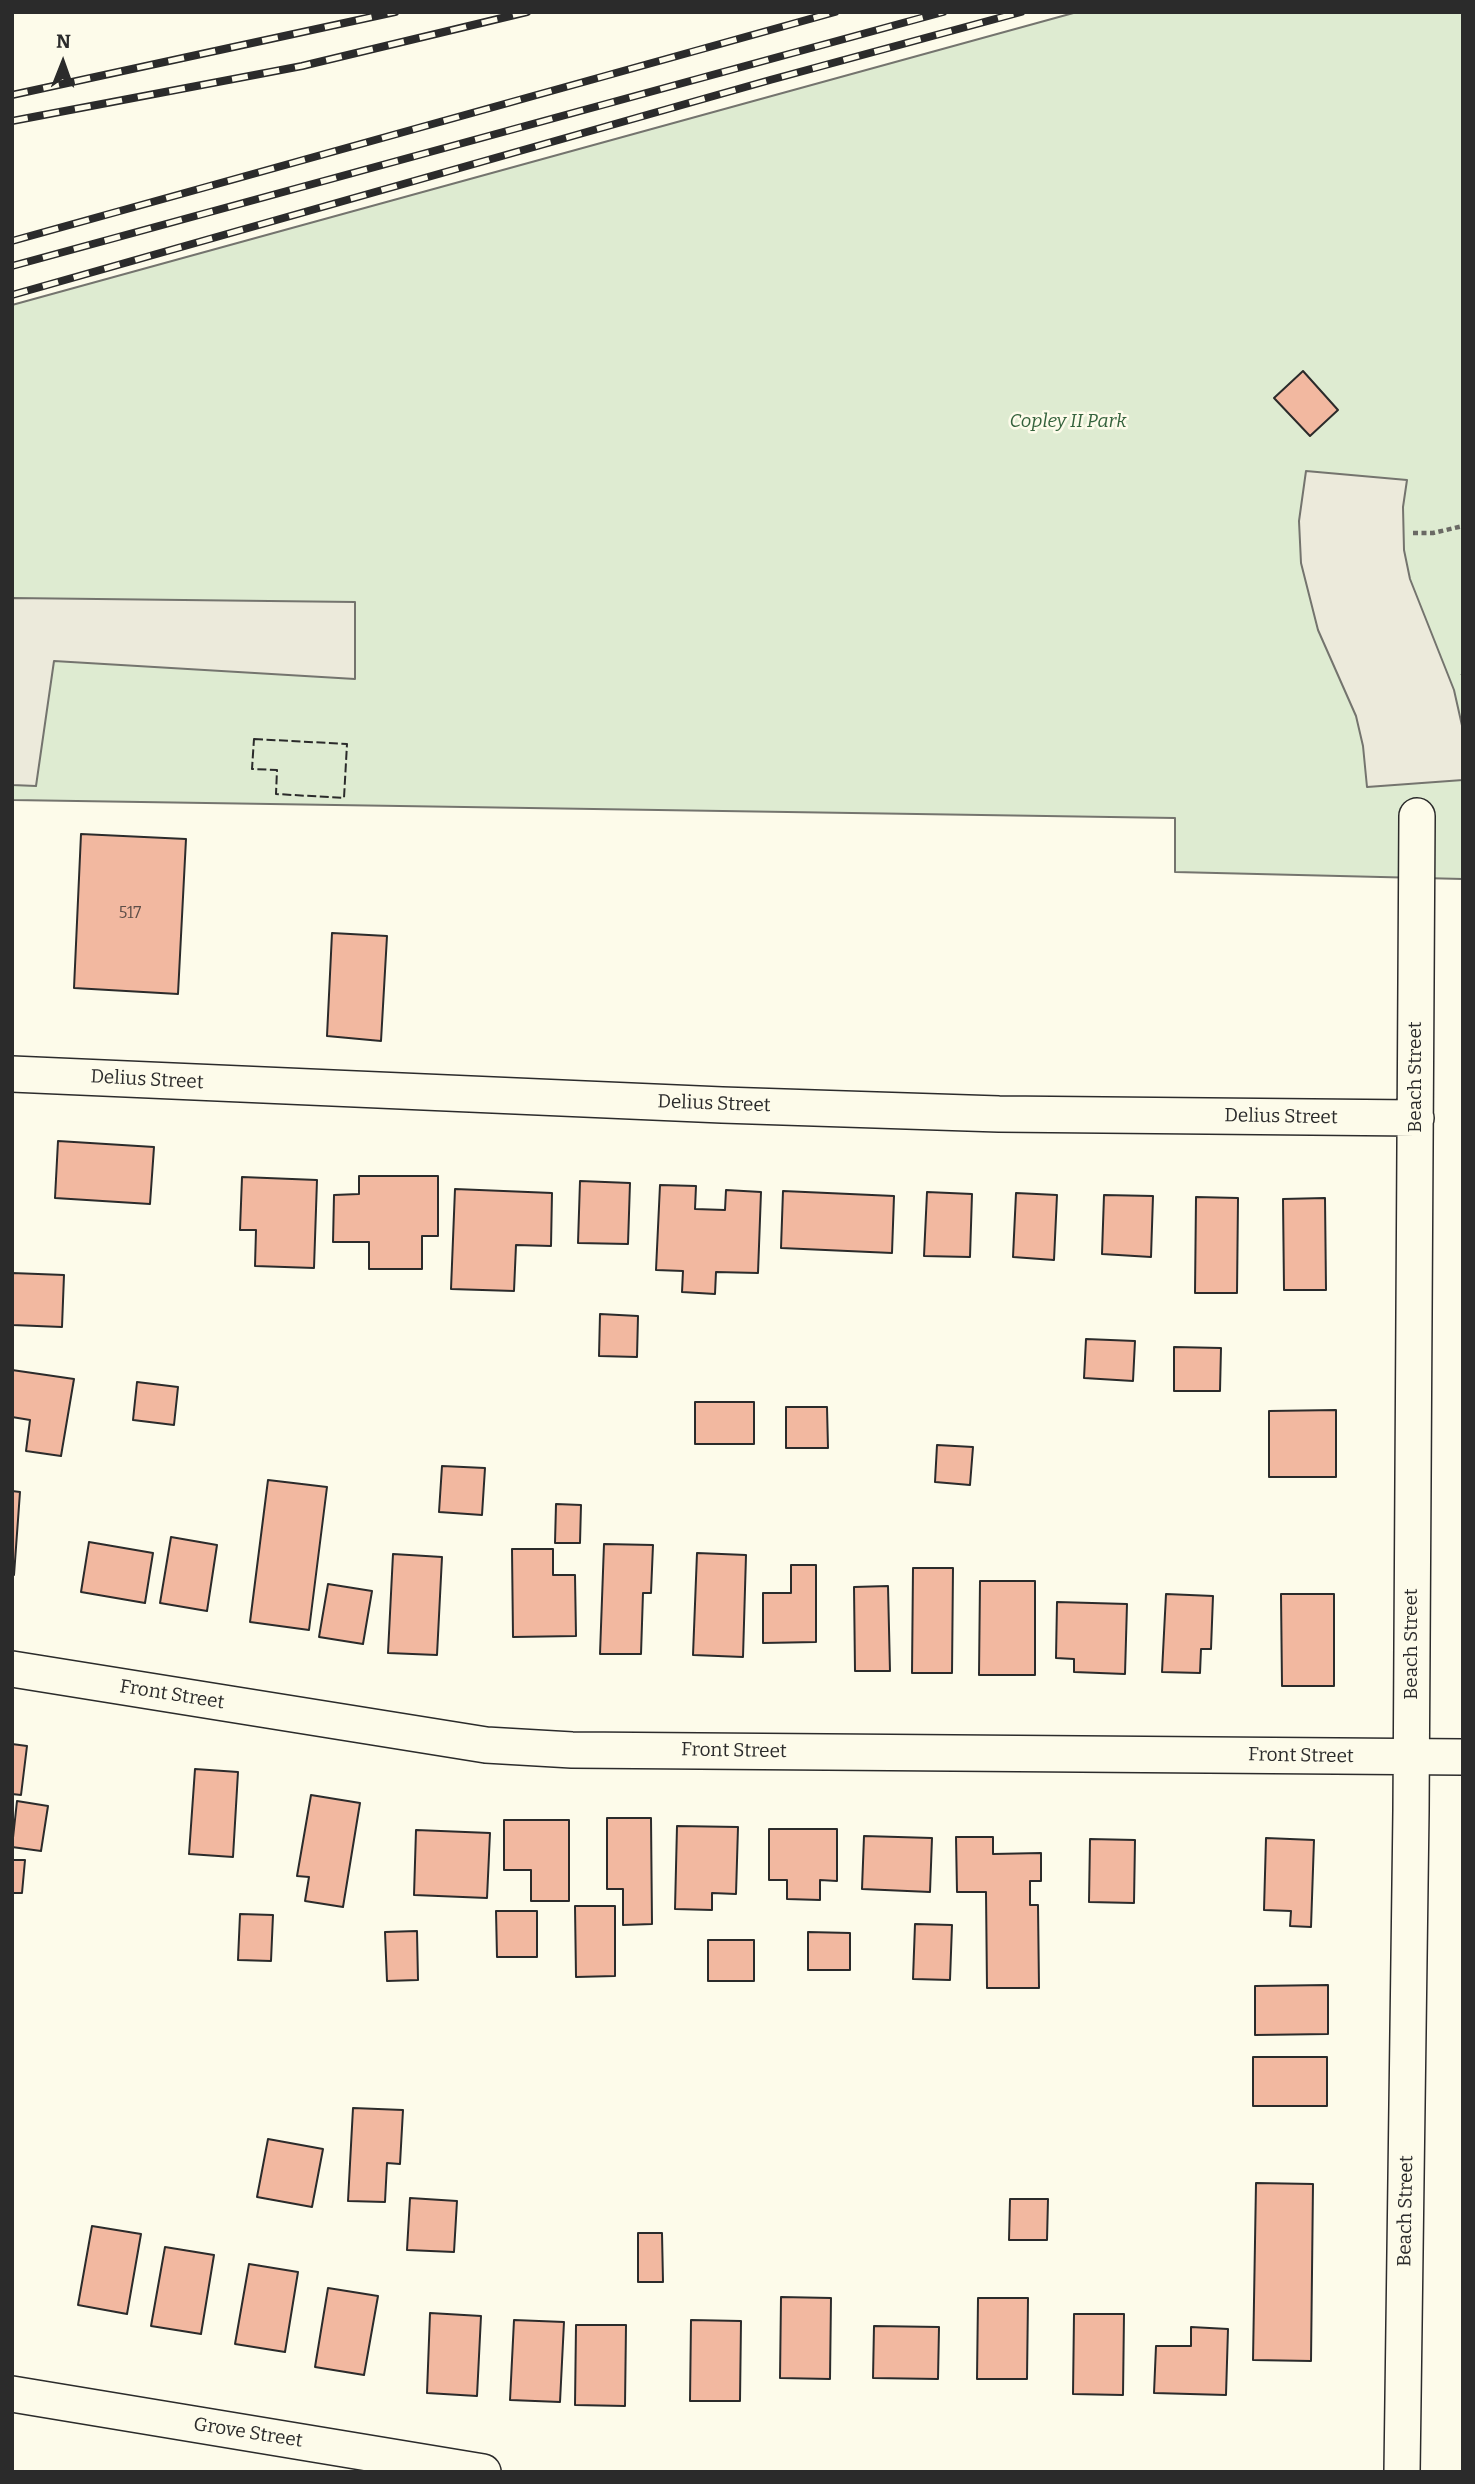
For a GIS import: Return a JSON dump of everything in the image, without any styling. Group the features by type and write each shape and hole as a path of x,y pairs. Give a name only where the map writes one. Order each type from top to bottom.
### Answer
{"street":[{"name":"Beach Street","path":"1402,2472 1412,1757 1417,816"},
{"name":"Delius Street","path":"12,1074 985,1114 1416,1118"},
{"name":"Front Street","path":"12,1669 486,1745 600,1750 1463,1757"},
{"name":"Grove Street","path":"12,2394 483,2472"}],"path":[{"path":"1413,533 1433,533 1463,526"}],"green space":[{"name":"Copley II Park","path":"1077,12 1463,12 1463,879 1175,872 1175,818 12,800 12,305"}],"shaded area":[{"path":"1306,471 1407,480 1403,507 1404,550 1410,579 1454,690 1463,730 1463,780 1367,787 1363,746 1356,716 1318,630 1301,563 1299,521"},
{"path":"12,598 355,602 355,679 54,661 36,786 12,785"}],"building":[{"path":"1303,371 1338,410 1310,436 1274,398"},
{"path":"81,834 186,839 178,994 74,988"},
{"path":"332,933 387,936 381,1041 327,1036"},
{"path":"58,1141 154,1147 150,1204 55,1198"},
{"path":"359,1176 438,1176 438,1236 422,1236 422,1269 369,1269 369,1242 333,1242 334,1195 359,1194"},
{"path":"242,1177 317,1180 314,1268 255,1266 256,1230 240,1230"},
{"path":"580,1181 630,1183 628,1244 578,1243"},
{"path":"660,1185 696,1186 695,1209 725,1210 726,1190 761,1192 758,1273 716,1272 715,1294 682,1292 683,1271 656,1270"},
{"path":"455,1189 552,1193 551,1246 516,1245 514,1291 451,1289"},
{"path":"783,1191 894,1196 892,1253 781,1248"},
{"path":"927,1192 972,1194 970,1257 924,1256"},
{"path":"1016,1193 1057,1195 1054,1260 1013,1257"},
{"path":"1104,1195 1153,1196 1151,1257 1102,1254"},
{"path":"1196,1197 1238,1198 1237,1293 1195,1293"},
{"path":"1325,1198 1326,1290 1284,1290 1283,1199"},
{"path":"12,1273 64,1275 62,1327 12,1325"},
{"path":"600,1314 638,1316 637,1357 599,1356"},
{"path":"1086,1339 1135,1341 1133,1381 1084,1378"},
{"path":"1174,1347 1221,1348 1220,1391 1174,1391"},
{"path":"12,1370 74,1379 61,1456 26,1451 30,1420 12,1417"},
{"path":"137,1382 178,1387 174,1425 133,1420"},
{"path":"695,1402 754,1402 754,1444 695,1444"},
{"path":"786,1407 827,1407 828,1448 786,1448"},
{"path":"1336,1410 1336,1477 1269,1477 1269,1411"},
{"path":"937,1445 973,1447 970,1485 935,1482"},
{"path":"442,1466 485,1468 482,1515 439,1512"},
{"path":"268,1480 327,1487 309,1630 250,1622"},
{"path":"12,1491 20,1492 14,1575 12,1575"},
{"path":"556,1504 581,1505 580,1543 555,1543"},
{"path":"171,1537 217,1545 207,1611 160,1603"},
{"path":"89,1542 153,1553 145,1603 81,1592"},
{"path":"604,1544 653,1545 651,1593 643,1593 641,1654 600,1654"},
{"path":"512,1549 553,1549 553,1575 575,1575 576,1636 513,1637"},
{"path":"697,1553 746,1555 743,1657 693,1655"},
{"path":"393,1554 442,1557 437,1655 388,1653"},
{"path":"791,1565 816,1565 816,1642 763,1643 763,1593 791,1593"},
{"path":"913,1568 953,1568 952,1673 912,1673"},
{"path":"980,1581 1035,1581 1035,1675 979,1675"},
{"path":"328,1584 372,1591 363,1644 319,1637"},
{"path":"888,1586 890,1671 855,1671 854,1587"},
{"path":"1166,1594 1213,1596 1211,1649 1201,1649 1200,1673 1162,1672"},
{"path":"1281,1594 1334,1594 1334,1686 1282,1686"},
{"path":"1057,1602 1127,1604 1125,1674 1074,1672 1074,1659 1056,1658"},
{"path":"12,1744 27,1746 21,1795 12,1794"},
{"path":"195,1769 238,1772 233,1857 189,1854"},
{"path":"311,1795 360,1803 343,1907 305,1901 309,1877 297,1876"},
{"path":"17,1801 48,1806 41,1851 12,1847"},
{"path":"607,1818 651,1818 652,1924 623,1925 623,1889 607,1889"},
{"path":"504,1820 569,1820 569,1901 531,1901 531,1870 504,1870"},
{"path":"677,1826 738,1827 736,1894 712,1893 712,1910 675,1909"},
{"path":"769,1829 837,1829 837,1881 820,1880 820,1900 787,1899 787,1880 769,1880"},
{"path":"416,1830 490,1833 487,1898 414,1895"},
{"path":"864,1836 932,1838 930,1892 862,1889"},
{"path":"956,1837 993,1837 993,1854 1041,1853 1041,1881 1030,1881 1030,1905 1038,1905 1039,1988 987,1988 986,1892 957,1892"},
{"path":"1266,1838 1314,1840 1311,1927 1290,1926 1291,1911 1264,1910"},
{"path":"1090,1839 1135,1840 1134,1903 1089,1902"},
{"path":"12,1860 25,1860 22,1893 12,1893"},
{"path":"575,1906 615,1906 615,1976 576,1977"},
{"path":"496,1911 537,1911 537,1957 497,1957"},
{"path":"240,1914 273,1915 271,1961 238,1960"},
{"path":"915,1924 952,1925 950,1980 913,1979"},
{"path":"417,1931 418,1980 387,1981 385,1932"},
{"path":"808,1932 850,1933 850,1970 808,1970"},
{"path":"708,1940 754,1940 754,1981 708,1981"},
{"path":"1328,1985 1328,2034 1255,2035 1255,1986"},
{"path":"1253,2057 1327,2057 1327,2106 1253,2106"},
{"path":"353,2108 403,2110 400,2164 387,2163 385,2202 348,2201"},
{"path":"268,2139 323,2149 312,2207 257,2197"},
{"path":"1256,2183 1313,2184 1311,2361 1253,2360"},
{"path":"410,2198 457,2201 454,2252 407,2250"},
{"path":"1010,2199 1048,2199 1047,2240 1009,2240"},
{"path":"92,2226 141,2234 127,2314 78,2305"},
{"path":"638,2233 662,2233 663,2282 638,2282"},
{"path":"165,2247 214,2255 201,2334 151,2326"},
{"path":"249,2264 298,2272 285,2352 235,2344"},
{"path":"328,2288 378,2296 364,2375 315,2367"},
{"path":"781,2297 831,2298 830,2379 780,2378"},
{"path":"978,2298 1028,2298 1027,2379 977,2379"},
{"path":"430,2313 481,2316 477,2396 427,2393"},
{"path":"1074,2314 1124,2314 1123,2395 1073,2394"},
{"path":"514,2320 564,2322 560,2402 510,2400"},
{"path":"691,2320 741,2321 740,2401 690,2401"},
{"path":"576,2325 626,2325 625,2406 575,2405"},
{"path":"874,2326 939,2327 938,2379 873,2378"},
{"path":"1191,2327 1228,2329 1226,2395 1154,2393 1156,2346 1191,2346"}],"railway":[{"path":"12,95 395,12"},
{"path":"12,121 302,66 527,12"},
{"path":"12,241 835,12"},
{"path":"12,266 943,12"},
{"path":"12,295 770,80 1021,12"}],"fence":[{"path":"254,739 347,744 344,798 276,794 277,770 252,769 254,739"}]}
